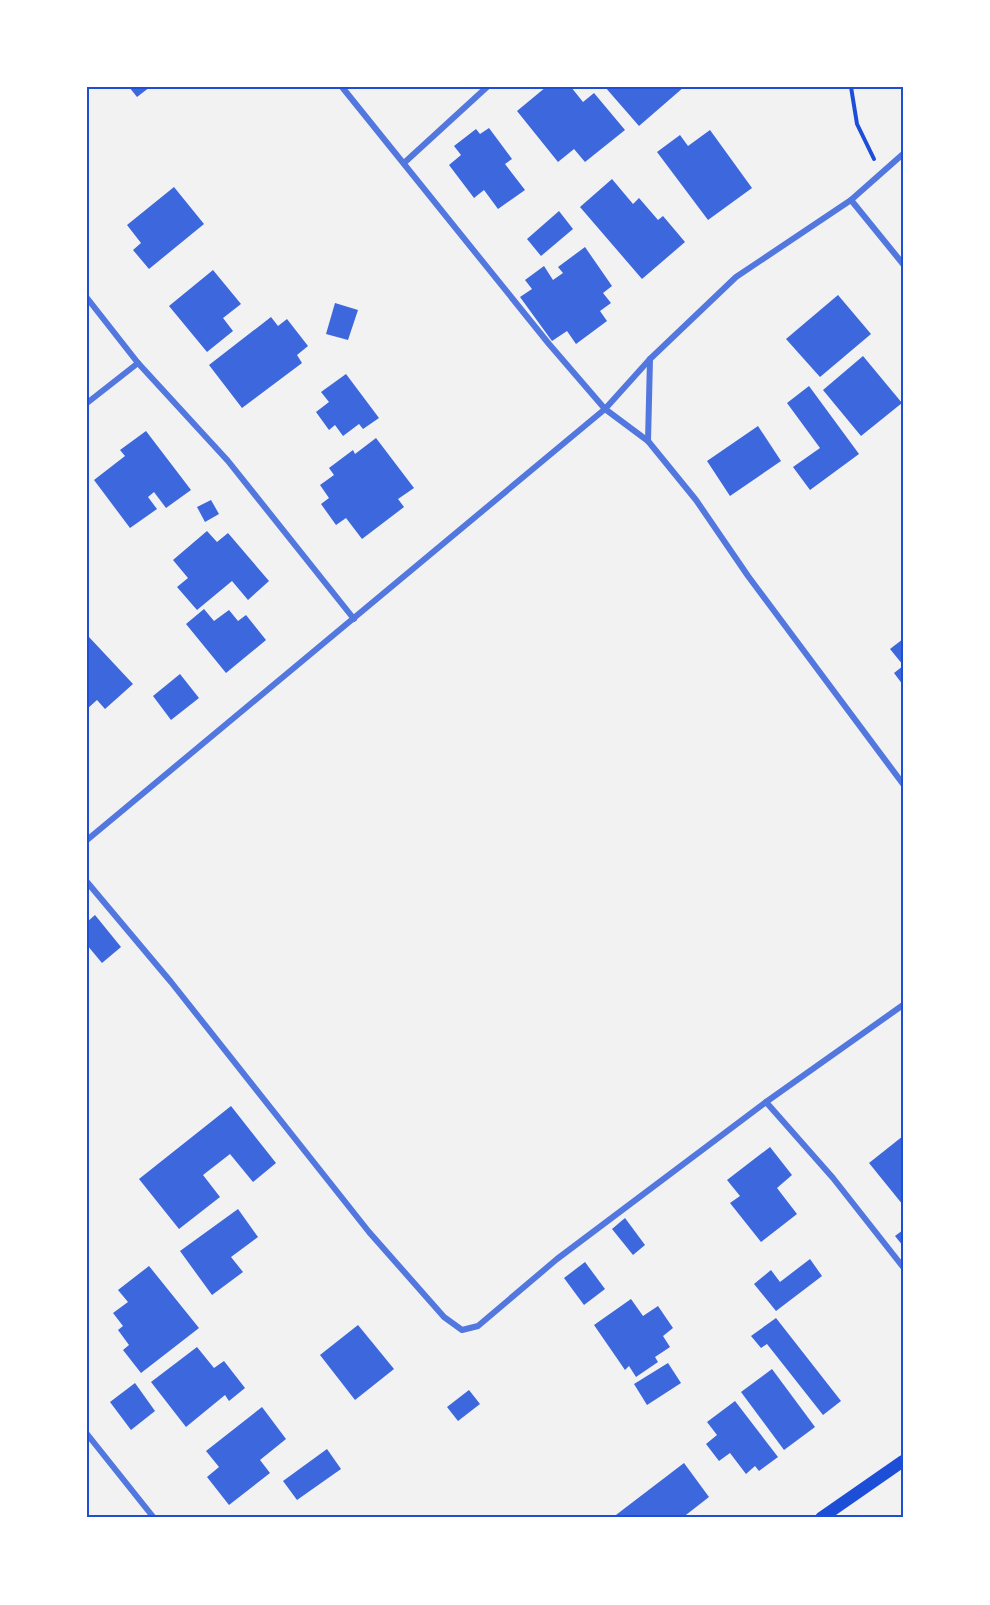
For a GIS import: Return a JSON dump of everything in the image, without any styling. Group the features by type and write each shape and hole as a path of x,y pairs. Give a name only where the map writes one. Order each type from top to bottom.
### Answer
{"main road":[{"path":"821,1518 903,1461"}],"street":[{"path":"342,87 549,344 605,409 648,441 696,500 748,576 903,784"},
{"path":"404,163 487,87"},
{"path":"87,840 605,409 650,359 736,277 851,200 903,154"},
{"path":"851,200 903,264"},
{"path":"87,298 138,363 228,461 354,619"},
{"path":"648,441 650,359"},
{"path":"87,403 138,363"},
{"path":"87,882 171,982 369,1232 444,1317 462,1330 478,1326 557,1259 766,1102 903,1005"},
{"path":"766,1102 833,1178 903,1267"},
{"path":"87,1434 154,1518"}],"path":[{"path":"851,87 857,124 881,174"}],"building":[{"path":"129,87 150,87 137,97"},
{"path":"546,87 571,87 583,102 594,93 625,130 585,162 574,149 558,162 517,111"},
{"path":"605,87 684,87 639,126"},
{"path":"489,128 512,159 505,164 525,190 498,209 484,190 474,198 449,165 461,155 454,146 476,129 480,134"},
{"path":"710,130 752,188 708,220 657,152 680,135 688,146"},
{"path":"612,179 633,204 639,198 658,220 663,216 685,242 642,279 580,207"},
{"path":"174,187 204,224 149,269 133,250 141,243 127,225"},
{"path":"559,211 573,229 541,256 527,239"},
{"path":"585,247 612,286 603,293 611,303 600,311 607,321 576,344 567,331 552,341 520,297 532,289 525,280 544,266 553,280 563,273 558,267"},
{"path":"213,270 241,304 223,318 233,331 207,352 169,306"},
{"path":"838,295 871,334 820,377 786,339"},
{"path":"335,303 358,310 348,340 326,334"},
{"path":"271,317 278,326 287,319 308,346 297,355 302,363 242,408 209,365"},
{"path":"863,356 902,403 861,436 823,390"},
{"path":"346,374 379,418 363,429 359,424 343,436 335,425 329,430 316,412 329,402 321,392"},
{"path":"809,386 859,454 810,490 793,467 820,448 787,403"},
{"path":"758,426 781,461 730,496 707,461"},
{"path":"146,431 191,490 166,508 154,492 148,497 157,509 130,528 94,480 125,456 120,450"},
{"path":"376,438 414,488 398,499 404,507 362,539 346,518 336,525 321,504 329,498 320,485 334,475 329,468 353,450 355,454"},
{"path":"211,500 219,514 205,522 197,507"},
{"path":"207,531 217,542 228,533 269,581 248,600 232,581 197,610 177,587 188,578 173,560"},
{"path":"204,609 214,621 229,610 238,621 246,615 266,640 226,673 186,624"},
{"path":"89,637 133,684 105,709 97,700 87,709"},
{"path":"903,639 903,665 890,649"},
{"path":"903,666 903,685 894,673"},
{"path":"180,674 199,698 171,720 153,696"},
{"path":"95,915 121,947 102,963 87,945 87,922"},
{"path":"231,1106 276,1163 253,1182 230,1154 203,1175 220,1197 179,1229 139,1179"},
{"path":"903,1136 903,1205 869,1163"},
{"path":"770,1147 792,1175 777,1188 797,1214 761,1242 730,1203 740,1196 727,1180"},
{"path":"238,1209 258,1237 231,1257 243,1272 212,1295 180,1251"},
{"path":"625,1218 645,1245 633,1255 612,1229"},
{"path":"903,1230 903,1246 895,1236"},
{"path":"810,1259 822,1276 776,1311 754,1284 771,1270 780,1282"},
{"path":"585,1262 605,1289 584,1305 564,1278"},
{"path":"149,1266 199,1328 141,1373 123,1350 129,1345 118,1330 123,1326 113,1313 128,1302 118,1290"},
{"path":"631,1299 643,1316 658,1306 673,1328 663,1336 670,1347 655,1357 658,1362 636,1377 629,1366 625,1370 594,1325"},
{"path":"776,1318 841,1401 823,1415 767,1344 761,1348 751,1336"},
{"path":"358,1325 394,1369 355,1400 320,1355"},
{"path":"197,1347 214,1368 224,1361 245,1388 229,1401 225,1395 186,1427 151,1382"},
{"path":"668,1363 681,1383 647,1405 634,1384"},
{"path":"772,1369 815,1427 784,1450 741,1392"},
{"path":"135,1383 155,1411 131,1430 110,1402"},
{"path":"469,1390 480,1404 458,1421 447,1407"},
{"path":"735,1401 778,1457 759,1471 755,1466 746,1474 730,1453 719,1461 706,1444 717,1435 707,1422"},
{"path":"262,1407 286,1439 260,1460 270,1473 229,1505 207,1477 219,1467 206,1451"},
{"path":"327,1449 341,1469 297,1500 283,1481"},
{"path":"684,1463 709,1497 682,1518 612,1518"}]}
